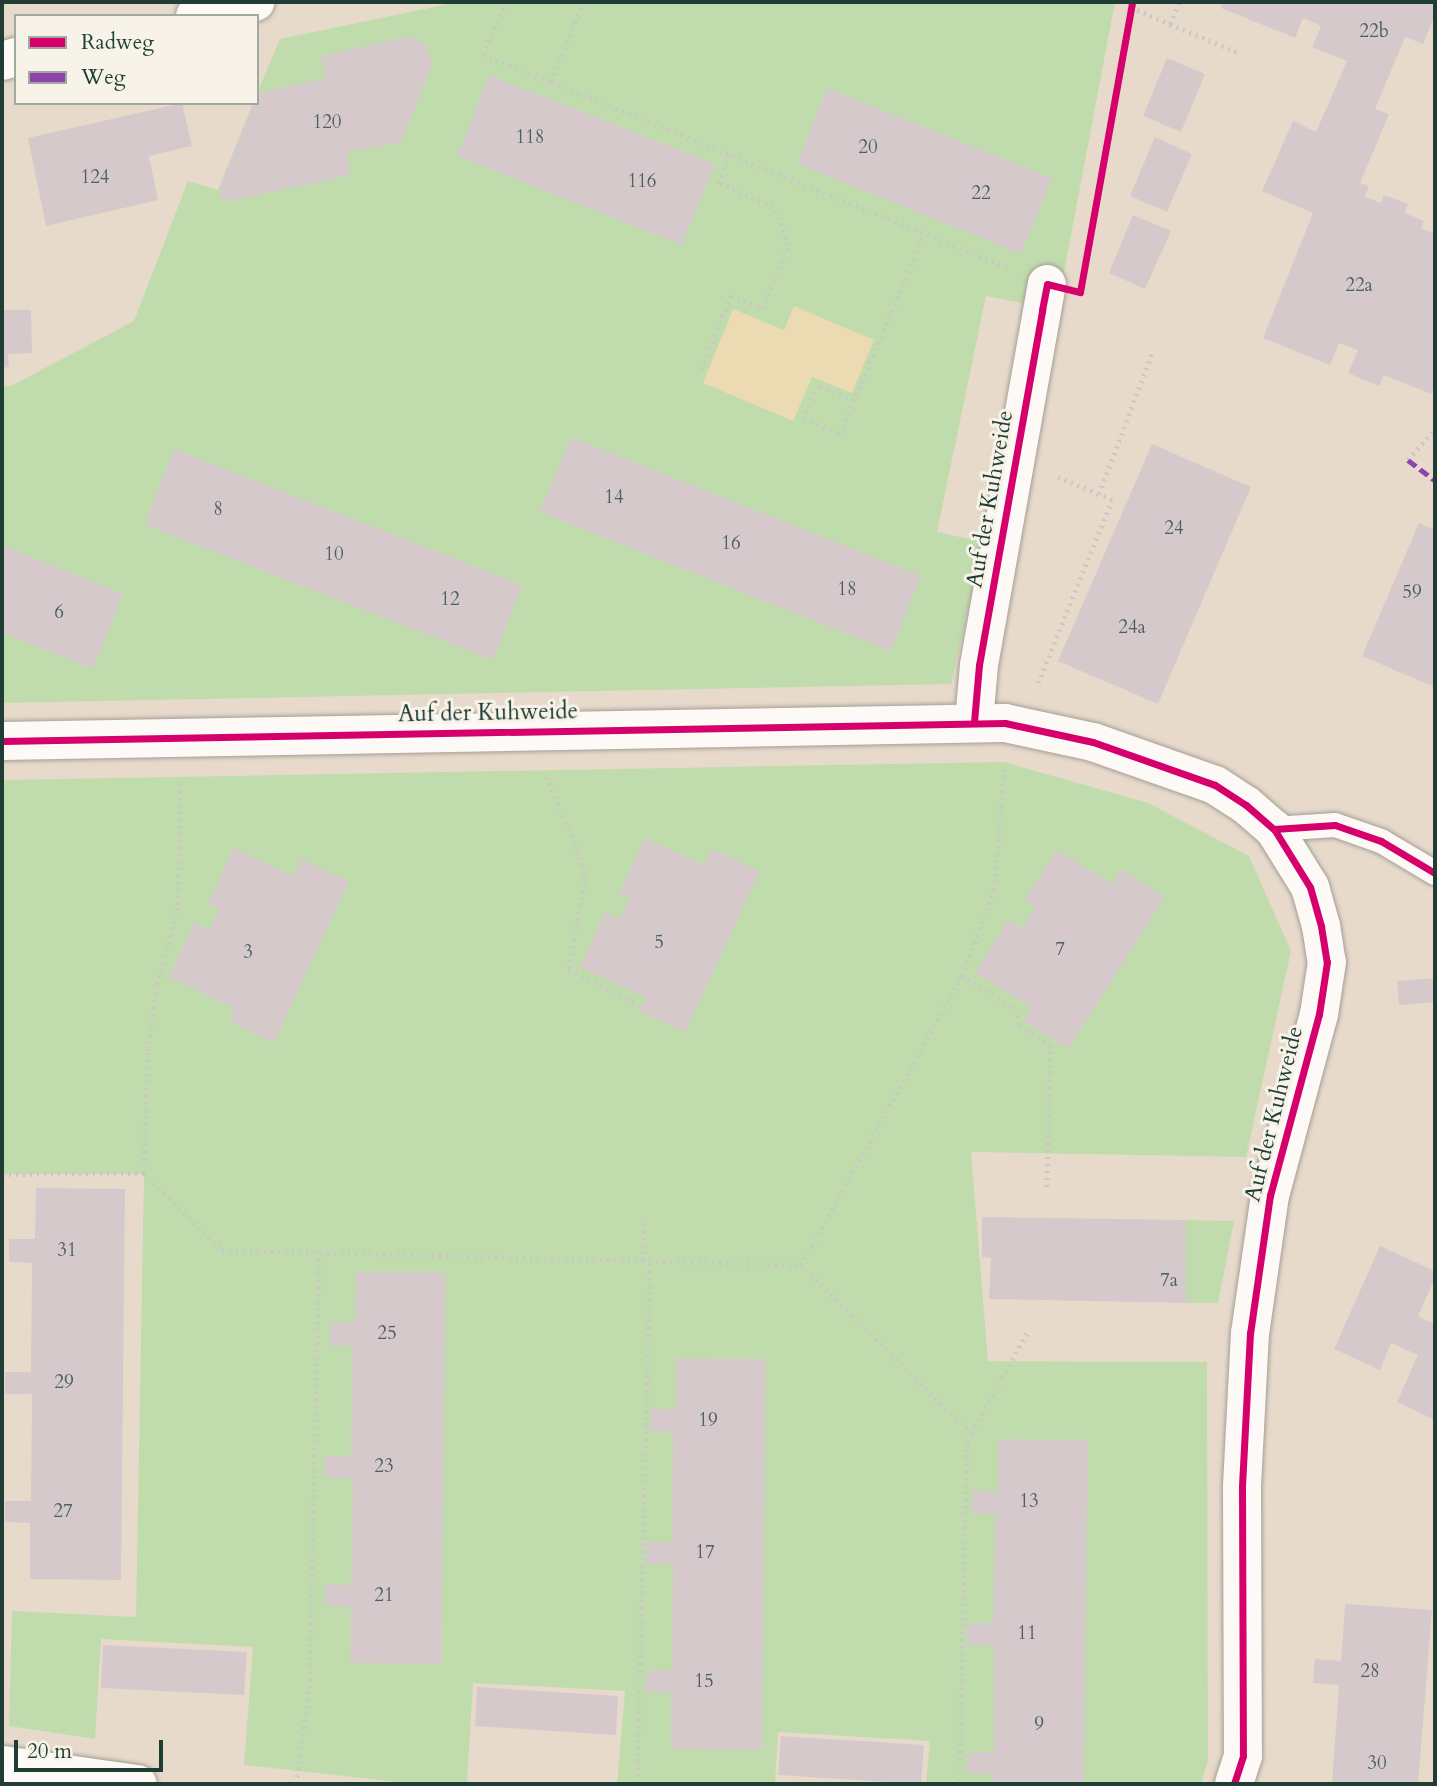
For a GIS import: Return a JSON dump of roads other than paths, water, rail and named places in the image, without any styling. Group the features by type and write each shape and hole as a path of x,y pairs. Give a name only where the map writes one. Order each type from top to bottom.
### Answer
{"street":[{"path":"204,14 255,2"},
{"name":"Auf der Kuhweide","path":"999,723 979,665 1047,284"},
{"name":"Auf der Kuhweide","path":"2,741 999,723 1093,742 1215,785 1246,805 1273,829 1310,887 1321,926 1326,962 1319,1014 1270,1195 1250,1333 1241,1488 1243,1756 1234,1784"},
{"path":"2,1765 138,1784"}],"lane":[{"path":"1273,829 1335,825 1381,841 1435,873"}]}
